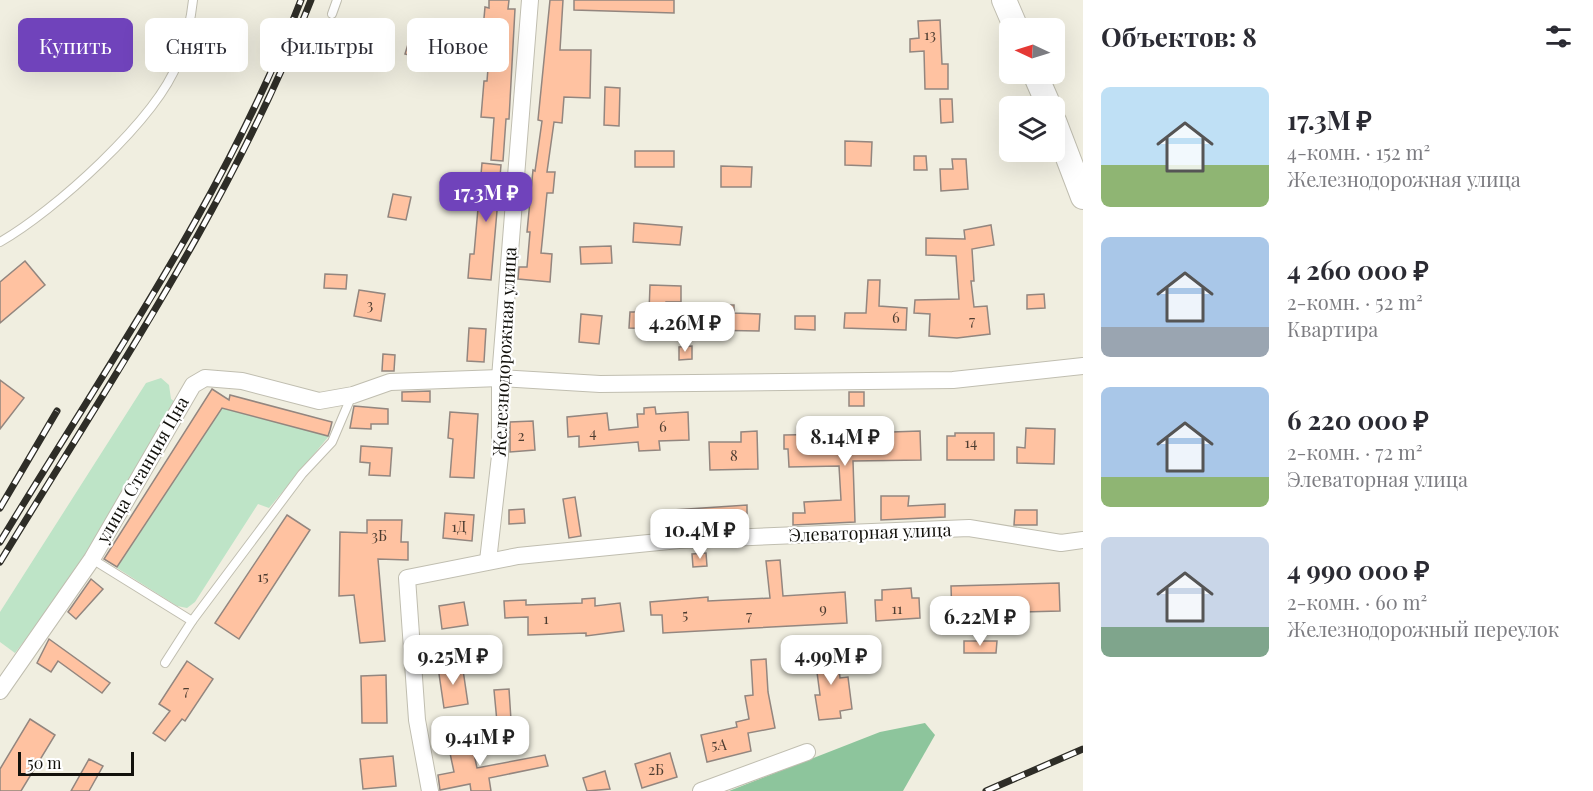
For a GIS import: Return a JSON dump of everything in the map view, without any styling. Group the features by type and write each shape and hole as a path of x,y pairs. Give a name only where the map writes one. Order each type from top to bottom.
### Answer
{"street":[{"name":"Железнодорожная улица","path":"488,561 500,456 500,378 530,0"},
{"path":"1004,0 1012,18"},
{"path":"1065,150 1083,197"},
{"path":"353,395 390,382 500,378 600,384 953,380 1083,366"},
{"name":"улица Станция Цна","path":"0,691 92,559 193,385 199,380 218,378 242,381 319,401 353,395"},
{"name":"Элеваторная улица","path":"430,791 417,720 406,578 488,561 679,540 969,528 1060,543 1083,540"},
{"path":"701,791 807,752"}],"lane":[{"path":"0,242 55,206 146,115 177,64 193,0"},
{"path":"332,14 336,0"},
{"path":"165,663 192,621 302,474 332,442 353,395"},
{"path":"92,559 192,621"}],"green space":[{"path":"161,378 169,385 171,399 177,403 90,555 15,653 0,642 0,612 146,383"},
{"path":"222,408 329,436 269,508 258,504 195,602 187,608 177,606 117,568"},
{"path":"925,723 935,735 903,791 729,791 880,732"}],"building":[{"path":"489,0 509,0 508,9 515,9 509,119 506,119 503,161 491,160 494,118 481,117 484,81 487,81 488,72 509,72 509,18 484,18 485,7 489,8"},
{"path":"550,0 563,0 560,50 591,50 590,98 564,97 562,123 554,122 547,172 555,172 553,193 547,193 541,253 552,254 550,282 518,279 519,267 527,267 530,232 527,232 533,170 535,171 542,121 538,120"},
{"path":"574,0 674,0 674,13 574,10"},
{"path":"940,20 942,64 948,64 948,89 925,89 924,51 910,52 910,39 919,38 918,21"},
{"path":"605,87 620,88 619,126 604,125"},
{"path":"940,99 952,99 953,122 941,123"},
{"path":"845,141 872,142 871,166 845,165"},
{"path":"635,151 674,151 674,167 635,167"},
{"path":"914,156 926,156 927,170 914,170"},
{"path":"952,159 966,159 968,189 941,191 940,169 953,169"},
{"path":"482,163 501,165 491,280 468,278 470,254 474,254"},
{"path":"721,166 752,167 751,187 721,187"},
{"path":"393,194 411,197 406,220 388,217"},
{"path":"634,223 682,227 680,245 633,242"},
{"path":"991,225 994,245 972,249 974,281 971,281 974,307 987,306 990,334 957,338 929,336 930,314 914,313 915,300 959,299 956,256 926,255 926,238 965,239 964,230"},
{"path":"611,246 612,263 581,264 580,247"},
{"path":"25,261 45,285 0,323 0,282"},
{"path":"325,274 347,275 346,289 324,288"},
{"path":"868,280 880,280 879,306 907,308 906,330 844,328 845,313 866,313"},
{"path":"650,285 681,286 681,302 666,302 665,329 629,328 630,312 649,312"},
{"path":"359,290 385,294 381,321 354,316"},
{"path":"1044,294 1045,308 1027,309 1027,295"},
{"path":"700,305 734,305 734,313 760,314 759,331 701,330"},
{"path":"581,314 602,316 599,344 579,342"},
{"path":"795,316 815,316 815,330 795,329"},
{"path":"469,328 486,329 484,362 467,361"},
{"path":"692,346 692,359 679,360 679,347"},
{"path":"383,354 395,355 394,371 382,371"},
{"path":"0,380 24,398 0,429"},
{"path":"212,389 229,400 230,395 332,422 328,436 222,408 117,567 104,559"},
{"path":"430,391 430,402 402,401 402,392"},
{"path":"849,392 864,392 864,406 849,406"},
{"path":"354,406 388,409 388,424 371,424 371,429 350,428"},
{"path":"655,407 656,414 688,412 689,440 659,441 660,450 639,451 638,442 579,447 579,436 568,437 567,417 607,413 609,430 638,427 637,414 644,414 644,408"},
{"path":"450,412 478,414 474,478 450,477 453,439 448,438"},
{"path":"533,421 535,450 510,452 510,422"},
{"path":"1026,428 1055,429 1054,464 1017,463 1017,447 1025,448"},
{"path":"757,431 758,469 710,470 709,442 741,442 741,432"},
{"path":"920,431 921,460 853,461 855,522 793,525 793,513 805,513 804,502 841,500 839,466 789,467 788,449 784,449 784,435 837,434 837,447 862,447 862,433"},
{"path":"955,433 994,433 994,460 947,460 947,436 955,436"},
{"path":"361,446 392,448 390,476 369,475 370,463 360,462"},
{"path":"881,496 909,496 908,506 945,504 945,517 881,520"},
{"path":"575,497 581,536 569,538 563,499"},
{"path":"747,505 747,527 674,529 673,510"},
{"path":"524,509 525,523 509,524 509,510"},
{"path":"1015,510 1037,510 1037,525 1014,525"},
{"path":"445,513 474,515 472,541 443,538"},
{"path":"287,515 310,530 239,639 215,623"},
{"path":"367,520 402,520 401,542 408,542 408,560 378,559 385,641 360,643 354,595 339,596 340,532 367,533"},
{"path":"706,553 707,566 693,567 692,554"},
{"path":"780,560 783,596 845,592 847,623 663,633 662,615 651,615 650,602 708,597 708,601 770,598 766,561"},
{"path":"91,579 103,589 76,619 68,612"},
{"path":"1059,583 1060,611 1023,612 1023,607 996,608 996,617 952,618 951,586"},
{"path":"911,588 912,598 919,598 920,618 876,621 875,600 882,600 882,590"},
{"path":"595,598 595,606 620,603 624,631 586,636 586,633 528,635 528,617 505,618 504,601 526,600 526,605 582,603 582,599"},
{"path":"464,602 468,625 442,629 439,606"},
{"path":"49,639 110,683 102,693 58,661 51,672 37,663"},
{"path":"964,641 997,641 996,653 964,653"},
{"path":"837,650 840,678 848,677 852,709 840,711 841,718 819,720 815,695 820,695 816,665 813,666 811,653"},
{"path":"766,659 768,692 775,728 748,733 751,751 707,762 701,735 737,727 736,722 749,719 745,696 753,695 751,660"},
{"path":"187,661 213,679 185,721 182,719 165,741 153,733 170,711 159,704"},
{"path":"462,663 468,704 444,708 438,667"},
{"path":"386,675 387,723 362,723 361,676"},
{"path":"509,689 511,720 497,722 494,690"},
{"path":"30,719 55,735 21,791 0,791 0,769"},
{"path":"470,735 477,768 545,755 548,766 489,778 491,791 471,791 470,784 440,790 438,775 454,772 447,739"},
{"path":"670,753 677,777 642,788 635,764"},
{"path":"393,756 396,786 363,789 360,759"},
{"path":"89,759 103,766 89,791 71,791"},
{"path":"605,771 610,789 587,791 583,778"}],"railway":[{"path":"0,542 123,344 201,210 238,141 301,0"},
{"path":"0,562 127,357 208,218 280,74 311,0"},
{"path":"0,508 57,411"},
{"path":"986,791 1083,749"}]}
